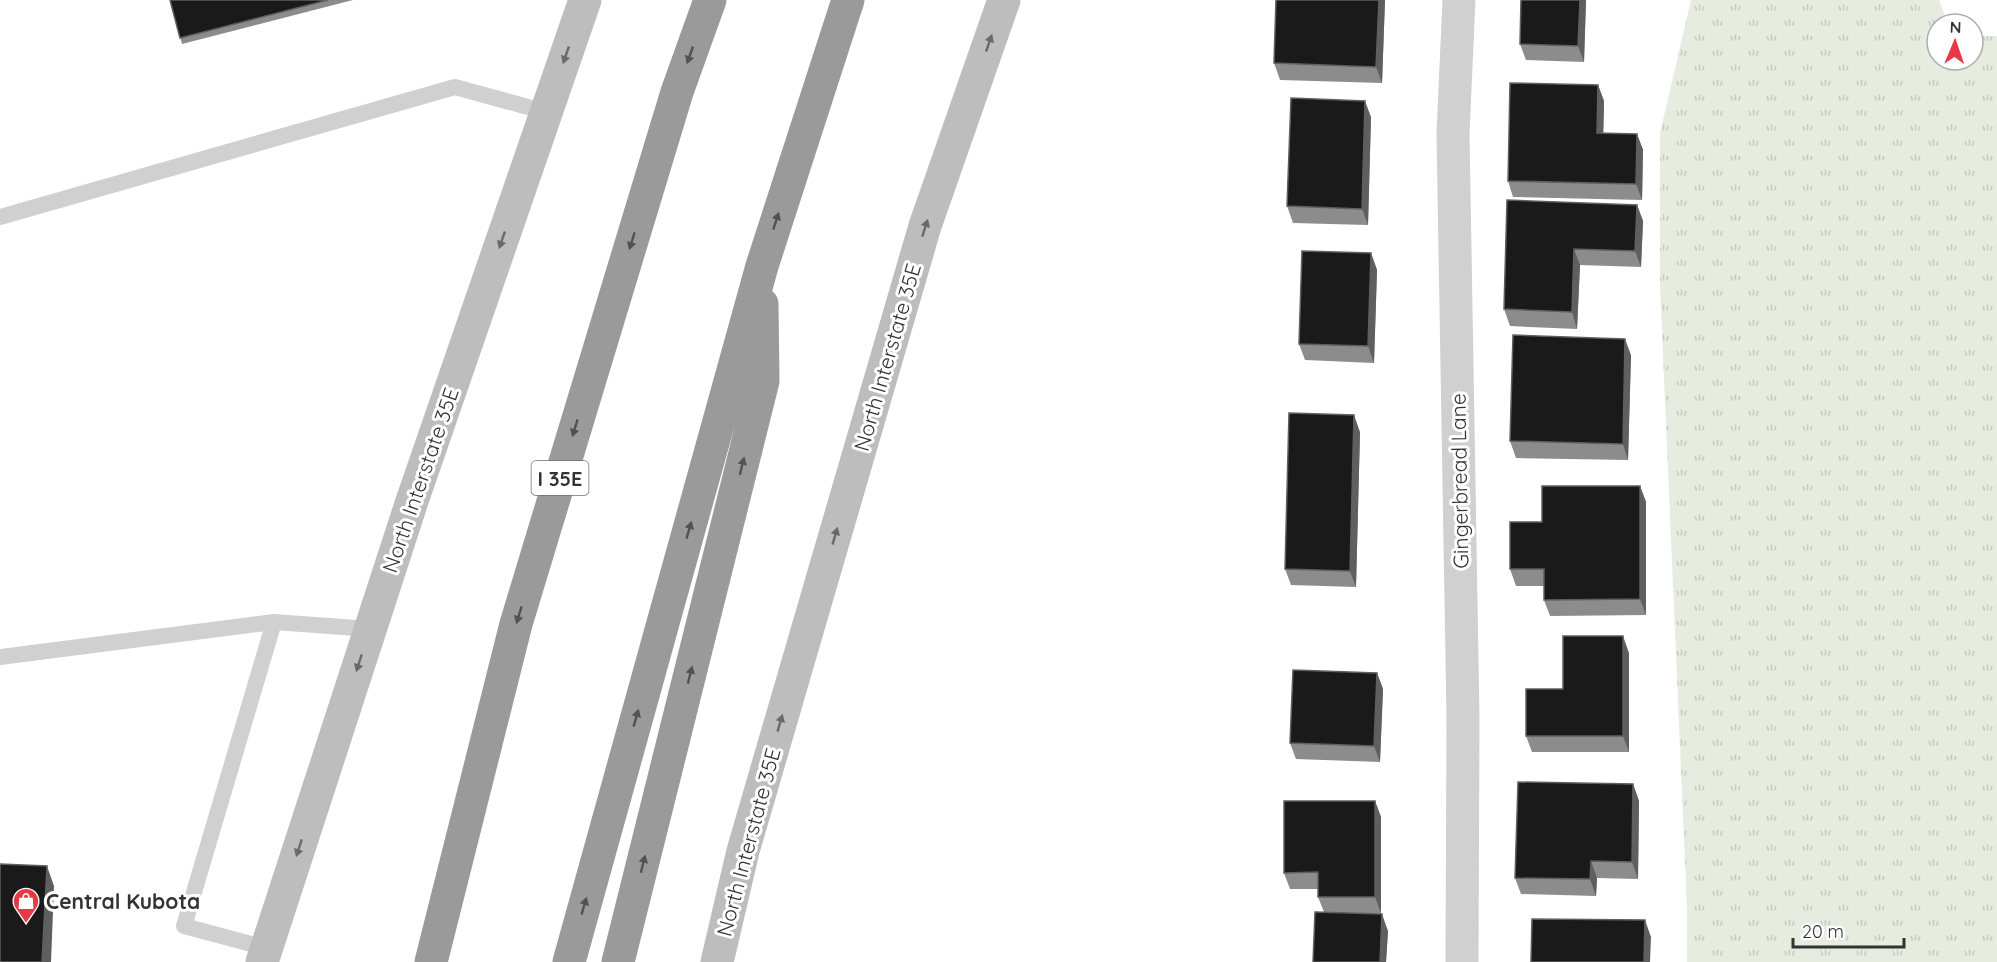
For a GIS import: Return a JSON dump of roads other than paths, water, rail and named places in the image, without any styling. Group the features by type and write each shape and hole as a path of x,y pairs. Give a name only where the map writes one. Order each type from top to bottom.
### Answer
{"highway":[{"name":"I 35E","path":"431,962 516,624 677,92 710,0"},
{"path":"569,962 762,266 848,0"},
{"path":"618,962 763,381 762,266"}],"main road":[{"name":"North Interstate 35E","path":"264,955 412,501 585,0"},
{"name":"North Interstate 35E","path":"717,962 743,851 925,226 1004,0"}],"street":[{"name":"Gingerbread Lane","path":"1459,0 1453,133 1463,717 1462,962"}],"lane":[{"path":"0,216 455,87 546,112"},
{"path":"264,955 184,926 274,622"},
{"path":"0,657 274,622 370,628"}],"place":[{"name":"Central Kubota","path":"26,924"}]}
